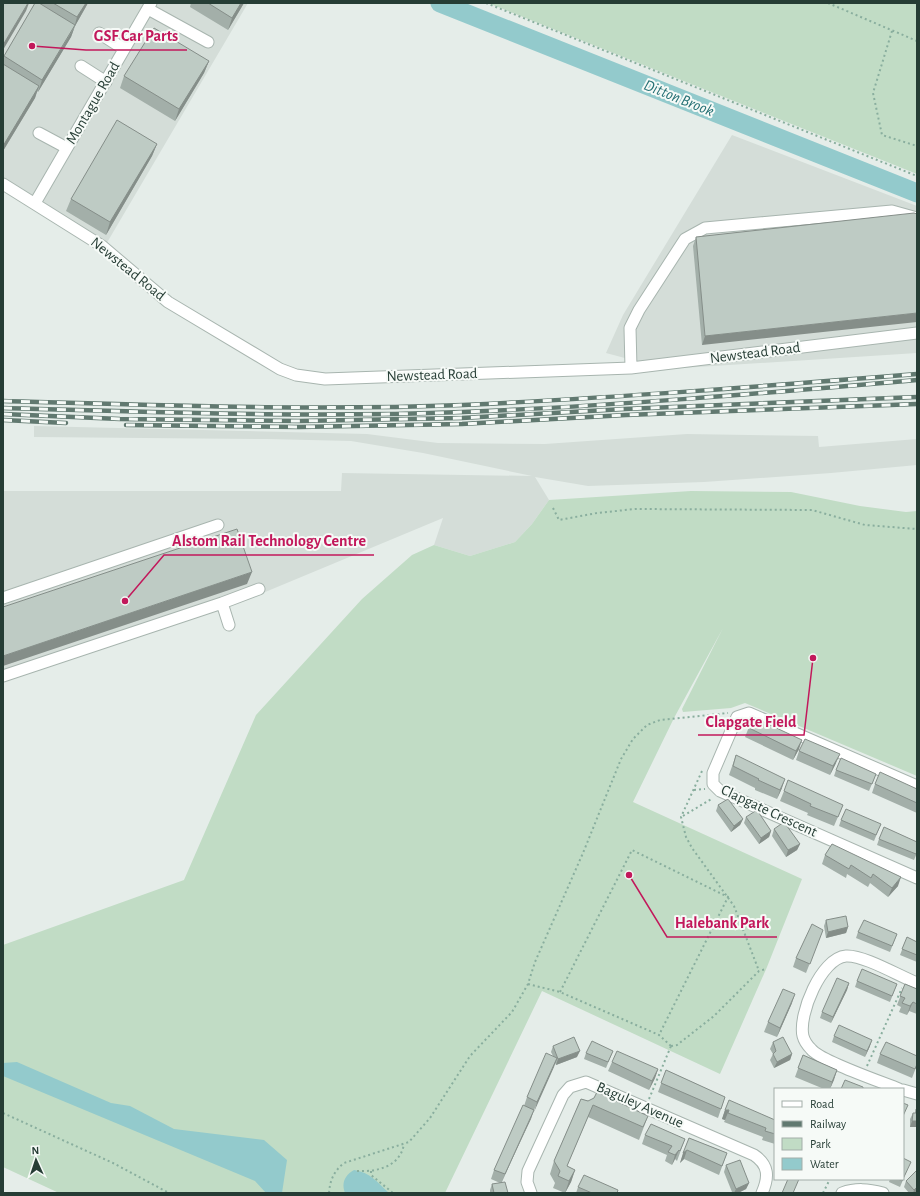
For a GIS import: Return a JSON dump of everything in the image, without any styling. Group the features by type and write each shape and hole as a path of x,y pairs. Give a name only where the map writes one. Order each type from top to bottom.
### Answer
{"street":[{"path":"149,6 208,42"},
{"name":"Montague Road","path":"35,203 149,6"},
{"path":"99,33 124,49"},
{"path":"81,66 106,82"},
{"path":"39,132 67,148"},
{"name":"Newstead Road","path":"3,184 102,246 168,302 280,368 296,375 325,378 632,368 917,334"},
{"path":"632,368 630,328 639,310 685,239 705,228 892,211 917,218"},
{"path":"3,598 218,525"},
{"path":"3,676 222,603 259,589"},
{"path":"222,603 229,625"},
{"path":"737,717 749,713 917,786"},
{"name":"Clapgate Crescent","path":"737,717 713,773 713,784 720,791 917,878"},
{"path":"897,1088 827,1060 811,1051 803,1037 803,1017 807,1004 818,981 830,963 846,956 867,961 917,983"},
{"name":"Baguley Avenue","path":"531,1193 527,1182 528,1171 563,1095 570,1086 580,1082 592,1084 759,1159 767,1173 768,1179 762,1193"},
{"path":"904,1090 917,1094"},
{"path":"842,1193 850,1190 868,1189 883,1193"}],"path":[{"path":"486,3 917,176"},
{"path":"828,3 917,41"},
{"path":"892,31 873,93 882,135 917,146"},
{"path":"553,508 559,520 598,513 635,509 812,510 865,525 917,529"},
{"path":"329,1193 330,1183 336,1170 344,1163 409,1142 430,1118 470,1056 512,1012 528,984 535,962 583,853 621,759 633,739 647,725 660,720 726,712 737,717"},
{"path":"694,790 708,789"},
{"path":"720,791 718,796 682,817 686,837 692,848 734,906 759,971"},
{"path":"560,992 632,850 728,897"},
{"path":"659,1035 728,897"},
{"path":"671,1046 677,1045 714,1016 759,971 766,969"},
{"path":"863,1074 906,979"},
{"path":"528,984 560,992 659,1035 671,1046"},
{"path":"645,1108 671,1046"},
{"path":"3,1113 113,1163 169,1193"},
{"path":"357,1170 371,1171 383,1169 389,1166 403,1150 404,1144"},
{"path":"371,1171 371,1175 393,1192"},
{"path":"823,1193 830,1180"}],"shaded area":[{"path":"3,3 248,3 105,246 3,189"},
{"path":"732,135 917,206 917,353 666,369 606,353 623,315"},
{"path":"34,426 367,434 438,443 545,444 687,434 818,436 819,447 917,439 917,465 704,482 588,486 535,477 549,500 532,524 515,542 470,556 434,545 443,518 258,595 3,682 3,491 341,491 342,473 532,476 423,453 351,441 34,437"}],"green space":[{"path":"488,3 917,3 917,174"},
{"path":"691,491 791,492 860,506 906,512 917,511 917,776 745,703 731,708 683,712 682,709 723,628 674,718 633,802 802,879 767,967 720,1074 542,991 445,1193 59,1193 3,1167 3,945 184,880 256,715 362,599 412,555 434,545 470,556 515,542 532,524 549,500"}],"water":[{"path":"17,1062 111,1103 130,1106 174,1129 264,1140 287,1160 282,1193 266,1193 255,1181 3,1076 3,1063"},
{"path":"354,1170 365,1173 389,1193 345,1193 343,1186 346,1177"}],"building":[{"path":"3,3 28,3 3,45"},
{"path":"35,3 39,3 75,25 42,80 4,56"},
{"path":"53,3 86,3 77,17"},
{"path":"208,3 241,3 232,18"},
{"path":"154,28 209,61 179,109 124,76"},
{"path":"3,64 39,86 3,146"},
{"path":"117,120 157,144 110,222 71,199"},
{"path":"914,213 917,214 917,313 705,336 696,237"},
{"path":"237,529 252,572 3,656 3,607"},
{"path":"753,717 802,740 796,751 749,728"},
{"path":"805,739 840,754 833,766 799,751"},
{"path":"736,755 785,779 780,790 733,766"},
{"path":"841,758 876,774 872,784 836,770"},
{"path":"880,772 917,789 917,803 875,784"},
{"path":"788,780 843,805 838,817 810,806 811,804 784,791"},
{"path":"728,799 743,819 734,826 718,805"},
{"path":"846,809 881,824 876,835 841,820"},
{"path":"757,810 771,831 761,838 746,817"},
{"path":"784,822 800,844 788,850 774,829"},
{"path":"884,827 917,842 916,854 879,839"},
{"path":"832,844 901,877 892,888 873,874 871,878 851,865 849,869 825,855"},
{"path":"846,916 848,927 828,932 826,920"},
{"path":"864,920 897,934 892,946 858,932"},
{"path":"812,924 823,930 810,964 796,958"},
{"path":"907,937 917,942 917,955 902,949"},
{"path":"862,969 897,984 892,996 857,981"},
{"path":"837,978 849,983 833,1017 822,1012"},
{"path":"905,984 917,989 917,1004 913,1002 910,1006 902,1003 905,998 900,996"},
{"path":"783,989 795,994 780,1028 768,1022"},
{"path":"839,1025 872,1040 867,1051 834,1036"},
{"path":"574,1037 580,1051 558,1059 553,1046"},
{"path":"783,1037 792,1054 777,1062 773,1054 776,1051 773,1042"},
{"path":"592,1041 613,1051 608,1062 586,1053"},
{"path":"886,1042 917,1056 917,1064 915,1069 880,1054"},
{"path":"617,1051 658,1069 652,1081 612,1062"},
{"path":"546,1053 557,1058 537,1102 527,1097"},
{"path":"803,1055 837,1070 832,1082 798,1068"},
{"path":"666,1070 725,1097 721,1109 661,1083"},
{"path":"845,1080 863,1087 863,1088 841,1088"},
{"path":"597,1092 648,1116 643,1127 593,1105 567,1166 575,1170 569,1181 558,1176 560,1171 554,1161 581,1099 588,1101 594,1098"},
{"path":"729,1100 774,1120 774,1134 765,1131 766,1128 728,1113 729,1110 725,1110"},
{"path":"904,1103 908,1105 904,1114"},
{"path":"523,1105 534,1110 505,1174 494,1170"},
{"path":"916,1109 917,1121 912,1121 913,1113 916,1113"},
{"path":"651,1124 685,1139 680,1151 679,1150 675,1155 668,1152 672,1146 645,1135"},
{"path":"689,1138 727,1153 722,1166 687,1150 683,1153"},
{"path":"904,1158 911,1162 904,1177"},
{"path":"740,1160 749,1183 736,1189 726,1165"},
{"path":"917,1170 917,1187 914,1190 906,1181"},
{"path":"584,1175 618,1190 617,1193 592,1193 578,1187"},
{"path":"788,1180 799,1180 793,1193 782,1193"},
{"path":"505,1182 508,1193 494,1193 492,1184"}],"waterway":[{"name":"Ditton Brook","path":"440,3 917,193"}],"railway":[{"path":"3,401 233,407 406,407 633,395 917,374"},
{"path":"3,408 175,413 406,414 633,403 917,380"},
{"path":"3,414 120,419 299,421 462,418 625,409 917,397"},
{"path":"126,425 299,427 462,424 626,415 917,404"},
{"path":"3,420 66,423"}],"place":[{"name":"GSF Car Parts","path":"32,46"},
{"name":"Alstom Rail Technology Centre","path":"125,601"},
{"name":"Clapgate Field","path":"813,658"},
{"name":"Halebank Park","path":"629,875"}]}
